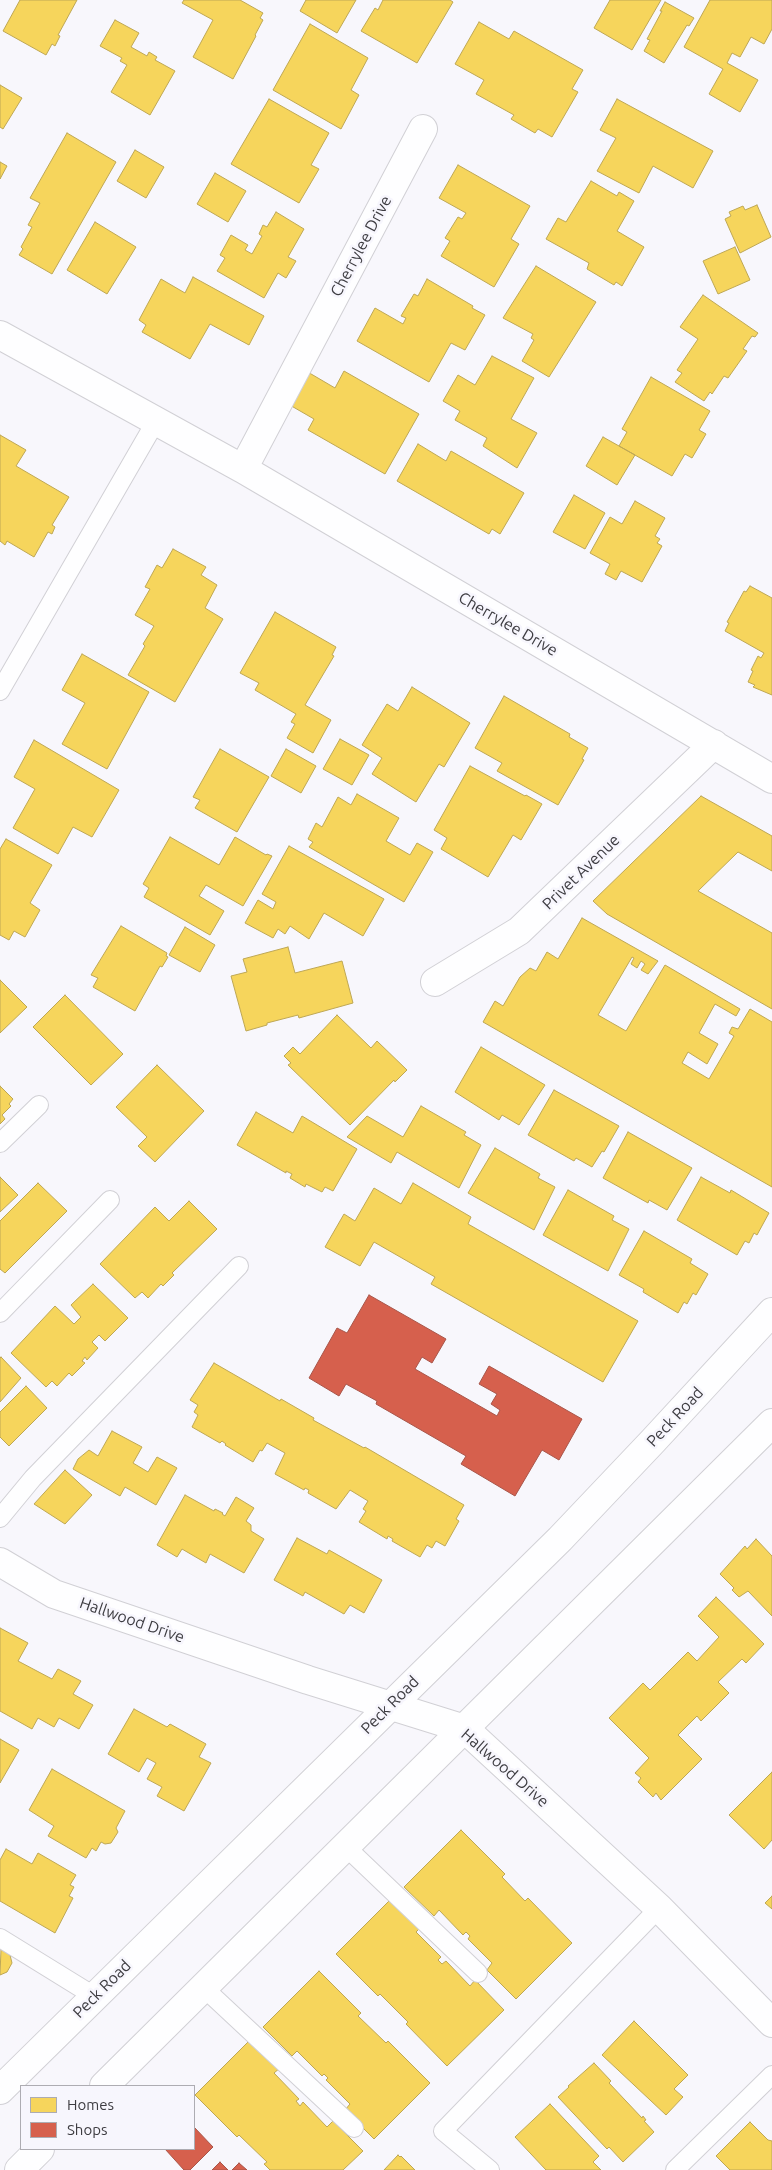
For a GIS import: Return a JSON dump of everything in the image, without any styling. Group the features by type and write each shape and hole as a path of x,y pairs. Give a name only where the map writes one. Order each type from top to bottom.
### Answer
{"street":[{"name":"Cherrylee Drive","path":"243,469 423,129"},
{"name":"Cherrylee Drive","path":"0,335 243,469 772,779"},
{"name":"Privet Avenue","path":"435,982 519,932 714,744"},
{"name":"Peck Road","path":"0,2090 560,1539 772,1312"},
{"path":"105,2085 772,1423"},
{"name":"Hallwood Drive","path":"0,1562 54,1594 308,1680 465,1729 659,1908 772,2023"},
{"path":"19,2170 39,2150"}],"lane":[{"path":"0,691 156,421"},
{"path":"0,1143 39,1105"},
{"path":"0,1312 110,1200"},
{"path":"0,1518 33,1478 239,1266"},
{"path":"346,1847 478,1973"},
{"path":"490,2170 443,2130 659,1908"},
{"path":"0,1938 94,1996"},
{"path":"204,1988 354,2128"},
{"path":"675,2170 772,2075"}],"building: Homes":[{"path":"20,0 77,0 58,35 60,36 55,46 52,44 46,55 3,31"},
{"path":"184,0 240,0 263,13 260,18 263,20 256,36 233,79 193,57 213,20 182,3"},
{"path":"306,0 356,0 337,33 300,11"},
{"path":"383,0 450,0 453,2 417,63 361,31 375,8 378,10"},
{"path":"610,0 661,0 632,50 594,28"},
{"path":"710,0 772,0 772,29 764,44 751,37 740,57 732,53 727,63 758,80 740,112 709,94 723,69 684,47"},
{"path":"665,2 694,18 689,26 687,25 664,63 644,51 650,40 647,39"},
{"path":"115,20 139,33 131,47 147,56 149,52 157,57 155,60 175,71 150,115 111,92 127,65 120,61 122,58 100,46"},
{"path":"479,22 509,39 514,31 583,70 572,89 578,92 552,137 538,129 535,133 511,119 514,115 476,94 484,80 455,64"},
{"path":"310,24 368,58 351,90 359,95 341,129 273,90"},
{"path":"0,85 22,98 3,129 0,127"},
{"path":"269,99 329,133 311,165 319,169 299,203 231,164"},
{"path":"617,99 713,151 693,188 653,166 639,193 597,171 616,138 600,130"},
{"path":"67,133 116,162 52,274 19,255 23,249 21,247 32,227 28,225 40,203 30,198"},
{"path":"135,150 164,167 146,198 117,181"},
{"path":"0,162 7,166 0,179"},
{"path":"458,165 530,206 511,239 519,244 494,287 441,256 450,241 445,238 458,217 462,219 466,213 439,198"},
{"path":"215,173 246,191 228,222 197,204"},
{"path":"591,181 617,196 619,192 634,201 617,231 644,247 622,286 616,282 614,285 587,269 589,263 546,239 558,218 566,222"},
{"path":"757,205 771,237 740,253 725,219 731,216 729,212 743,206 745,210"},
{"path":"276,212 304,229 288,257 296,261 286,278 278,273 264,298 217,271 225,258 220,255 231,235 248,245 245,250 252,254 262,236 259,234 263,225 267,227"},
{"path":"95,222 136,247 107,294 67,270"},
{"path":"735,247 750,280 718,294 703,261"},
{"path":"536,266 596,302 549,377 522,361 534,340 531,338 533,334 503,318"},
{"path":"193,277 264,316 249,345 210,324 190,359 142,332 146,325 139,320 161,279 185,293"},
{"path":"427,279 485,315 465,350 451,343 429,382 357,341 375,308 403,324 406,318 401,316 414,294 418,296"},
{"path":"703,295 758,333 755,337 752,336 743,349 747,351 728,378 724,376 712,394 710,392 704,401 675,382 682,373 677,370 698,339 680,327"},
{"path":"492,356 534,378 511,419 537,433 517,468 483,446 487,438 455,420 460,411 443,401 458,375 475,385"},
{"path":"306,371 335,388 344,371 419,414 385,474 308,430 314,419 288,404"},
{"path":"651,377 710,411 699,430 706,434 692,458 685,454 672,476 619,446 627,432 622,429"},
{"path":"0,435 26,450 16,466 69,497 52,525 55,527 52,534 48,532 34,557 7,541 5,545 0,541"},
{"path":"603,437 635,455 617,485 586,466"},
{"path":"418,444 446,461 451,451 524,493 500,534 492,529 489,534 397,481"},
{"path":"574,495 605,513 585,549 553,532"},
{"path":"635,501 665,518 655,536 660,539 657,543 662,546 642,582 621,571 616,580 605,574 610,564 590,553 610,517 622,524"},
{"path":"173,549 206,567 201,575 217,585 205,608 223,619 175,702 128,675 154,626 135,615 150,589 145,587 157,565 162,568"},
{"path":"750,586 772,598 772,695 753,687 755,685 748,682 753,671 751,670 758,656 761,658 764,653 725,631 729,623 727,622 744,591 746,592"},
{"path":"275,612 336,647 332,655 334,656 305,705 331,720 313,753 287,738 295,724 291,722 296,714 255,690 259,683 240,673"},
{"path":"82,654 149,692 107,769 62,744 85,703 62,690"},
{"path":"412,687 470,723 444,767 439,764 416,802 372,774 382,758 362,745 387,704 398,711"},
{"path":"504,696 570,734 569,737 588,748 582,759 584,760 558,805 497,771 502,763 475,748"},
{"path":"340,739 369,755 352,785 323,769"},
{"path":"34,740 119,790 92,837 73,827 58,854 13,828 35,789 14,777"},
{"path":"220,749 269,777 237,832 195,808 200,800 193,797"},
{"path":"286,749 316,766 301,793 271,776"},
{"path":"470,766 542,804 521,840 513,835 488,877 441,849 447,838 434,830"},
{"path":"357,794 399,818 386,841 410,855 417,843 433,852 404,902 309,847 313,842 308,839 316,823 322,827 338,797 351,805"},
{"path":"701,796 772,836 772,871 738,852 698,891 772,933 772,1009 607,914 593,901"},
{"path":"170,837 219,865 235,837 266,855 272,856 243,906 206,885 199,896 224,911 210,935 144,897 149,888 143,884"},
{"path":"6,839 52,865 30,903 40,910 25,937 14,931 9,940 0,935 0,849"},
{"path":"289,846 384,899 363,936 324,913 309,939 290,926 285,934 278,929 273,938 245,923 258,900 273,909 276,902 262,894"},
{"path":"582,918 658,961 648,974 641,970 645,964 641,961 637,968 631,964 634,958 632,957 598,1015 626,1031 665,965 740,1009 736,1016 715,1004 699,1033 718,1044 707,1064 688,1052 682,1063 709,1079 734,1036 729,1033 732,1027 738,1029 750,1009 772,1022 772,1187 483,1022 495,1001 503,1006 520,977 530,968 536,971 547,952 558,959"},
{"path":"121,926 167,953 166,956 168,957 162,967 160,966 135,1011 93,987 98,978 91,975"},
{"path":"185,927 215,945 200,972 169,955"},
{"path":"288,947 295,973 342,961 353,1003 299,1018 298,1015 267,1023 267,1025 246,1031 231,976 247,972 243,959"},
{"path":"0,980 27,1007 0,1033"},
{"path":"65,995 123,1054 91,1085 33,1027"},
{"path":"337,1015 371,1048 377,1041 407,1070 395,1082 394,1080 350,1125 288,1065 291,1063 284,1056 293,1047 300,1054"},
{"path":"481,1047 545,1085 519,1125 502,1115 499,1120 455,1092"},
{"path":"157,1065 204,1111 155,1162 138,1146 147,1137 116,1107"},
{"path":"0,1086 13,1099 9,1104 11,1106 2,1115 5,1119 0,1124"},
{"path":"554,1090 619,1126 604,1152 602,1151 592,1167 576,1158 574,1161 528,1135"},
{"path":"421,1106 466,1132 464,1135 481,1145 459,1188 397,1152 391,1163 347,1137 367,1116 403,1137"},
{"path":"256,1112 293,1133 302,1116 357,1149 333,1191 325,1187 322,1192 306,1184 305,1187 290,1178 292,1174 286,1171 286,1173 237,1145"},
{"path":"628,1132 692,1168 667,1210 649,1200 648,1203 603,1178"},
{"path":"495,1148 540,1174 538,1178 555,1187 534,1230 468,1193"},
{"path":"0,1177 18,1195 0,1212"},
{"path":"701,1177 730,1193 731,1190 769,1213 757,1235 754,1233 749,1243 745,1241 737,1255 677,1220"},
{"path":"38,1183 67,1211 5,1273 0,1269 0,1221"},
{"path":"413,1183 471,1217 468,1224 638,1321 603,1382 431,1284 435,1277 374,1242 360,1266 325,1247 344,1214 355,1221 374,1188 401,1204"},
{"path":"568,1190 614,1216 612,1220 629,1229 608,1271 543,1235"},
{"path":"189,1201 217,1229 172,1273 174,1275 163,1286 161,1284 148,1298 142,1292 135,1298 100,1264 155,1207 169,1221"},
{"path":"644,1231 692,1259 690,1263 708,1274 696,1295 693,1293 687,1304 684,1302 678,1313 643,1292 644,1289 619,1275"},
{"path":"93,1284 128,1318 105,1341 99,1335 92,1342 98,1348 87,1360 85,1357 82,1361 85,1363 72,1376 69,1373 57,1386 52,1381 46,1387 11,1353 55,1306 74,1324 81,1317 71,1305"},
{"path":"0,1358 21,1378 0,1402"},
{"path":"214,1363 280,1401 281,1399 314,1418 313,1420 365,1447 464,1505 456,1519 459,1521 445,1546 436,1541 432,1548 427,1545 420,1557 392,1541 393,1539 388,1536 387,1539 359,1522 366,1511 363,1509 368,1501 350,1490 336,1509 308,1493 309,1490 305,1488 304,1490 275,1474 285,1453 267,1443 253,1462 225,1445 222,1441 220,1443 192,1427 198,1415 194,1412 198,1405 190,1400"},
{"path":"26,1386 47,1408 9,1446 0,1437 0,1412"},
{"path":"112,1431 142,1447 133,1463 148,1472 157,1457 177,1468 156,1505 125,1487 120,1496 73,1469 78,1459 89,1450 98,1456"},
{"path":"65,1470 92,1495 65,1524 34,1504"},
{"path":"185,1495 214,1511 215,1509 223,1513 225,1516 236,1497 254,1508 246,1521 251,1525 251,1531 264,1539 244,1573 210,1554 206,1563 182,1549 177,1557 157,1545"},
{"path":"297,1538 327,1554 329,1550 382,1580 364,1613 350,1605 344,1614 305,1592 303,1596 274,1580"},
{"path":"756,1539 772,1556 772,1616 748,1591 739,1597 732,1590 734,1588 720,1574 745,1546 747,1549"},
{"path":"716,1597 764,1644 746,1663 742,1659 718,1682 729,1693 701,1721 697,1716 678,1735 702,1759 661,1800 656,1793 653,1797 638,1782 641,1778 635,1773 649,1758 609,1718 643,1683 650,1690 688,1652 697,1661 719,1637 698,1616"},
{"path":"0,1628 28,1643 18,1661 52,1679 58,1669 81,1681 73,1694 93,1705 79,1729 59,1718 54,1727 38,1718 32,1729 0,1711"},
{"path":"134,1709 167,1727 170,1724 206,1744 199,1757 211,1763 184,1811 157,1796 162,1787 147,1779 156,1763 147,1758 139,1772 108,1754"},
{"path":"0,1739 19,1750 0,1783"},
{"path":"52,1769 125,1811 116,1828 118,1832 111,1843 105,1844 101,1842 96,1851 92,1848 86,1858 48,1836 54,1826 29,1810"},
{"path":"772,1772 772,1840 764,1849 729,1815"},
{"path":"461,1830 505,1874 502,1877 525,1901 528,1898 572,1943 516,1999 487,1970 492,1963 468,1939 470,1936 466,1932 463,1935 439,1910 434,1916 404,1887"},
{"path":"6,1849 32,1864 38,1853 76,1875 70,1885 74,1887 69,1896 73,1898 55,1933 0,1901 0,1860"},
{"path":"772,1896 772,1909 765,1903"},
{"path":"392,1898 421,1927 416,1932 441,1957 438,1960 442,1964 446,1961 470,1986 475,1980 504,2010 447,2066 406,2024 408,2022 380,1994 378,1996 336,1954"},
{"path":"1,1949 10,1955 12,1963 7,1972 0,1975"},
{"path":"319,1971 361,2013 358,2016 386,2043 388,2041 430,2083 374,2139 345,2110 350,2104 326,2080 328,2078 324,2074 322,2076 297,2051 292,2056 263,2027"},
{"path":"634,2021 688,2075 674,2089 683,2097 666,2115 602,2055"},
{"path":"251,2039 280,2068 274,2073 299,2099 296,2101 300,2106 303,2102 327,2127 333,2121 363,2151 343,2170 270,2170 264,2164 267,2162 239,2135 237,2137 195,2095"},
{"path":"594,2063 611,2081 609,2083 642,2118 643,2116 646,2120 644,2121 654,2132 623,2162 609,2147 607,2149 558,2097"},
{"path":"550,2104 599,2156 593,2162 601,2170 546,2170 515,2137"},
{"path":"750,2122 768,2140 772,2141 772,2170 730,2170 716,2156"},
{"path":"398,2155 401,2156 415,2170 384,2170"}],"building: Shops":[{"path":"369,1295 446,1339 432,1363 422,1357 415,1369 497,1416 500,1410 491,1404 497,1394 479,1384 489,1366 582,1419 559,1460 542,1450 515,1496 461,1464 466,1456 376,1404 377,1401 346,1384 339,1396 309,1378 337,1328 347,1333"},
{"path":"195,2128 213,2147 190,2170 184,2170 166,2150 195,2150"},
{"path":"220,2162 228,2170 212,2170"},
{"path":"239,2163 247,2170 232,2170"}]}
